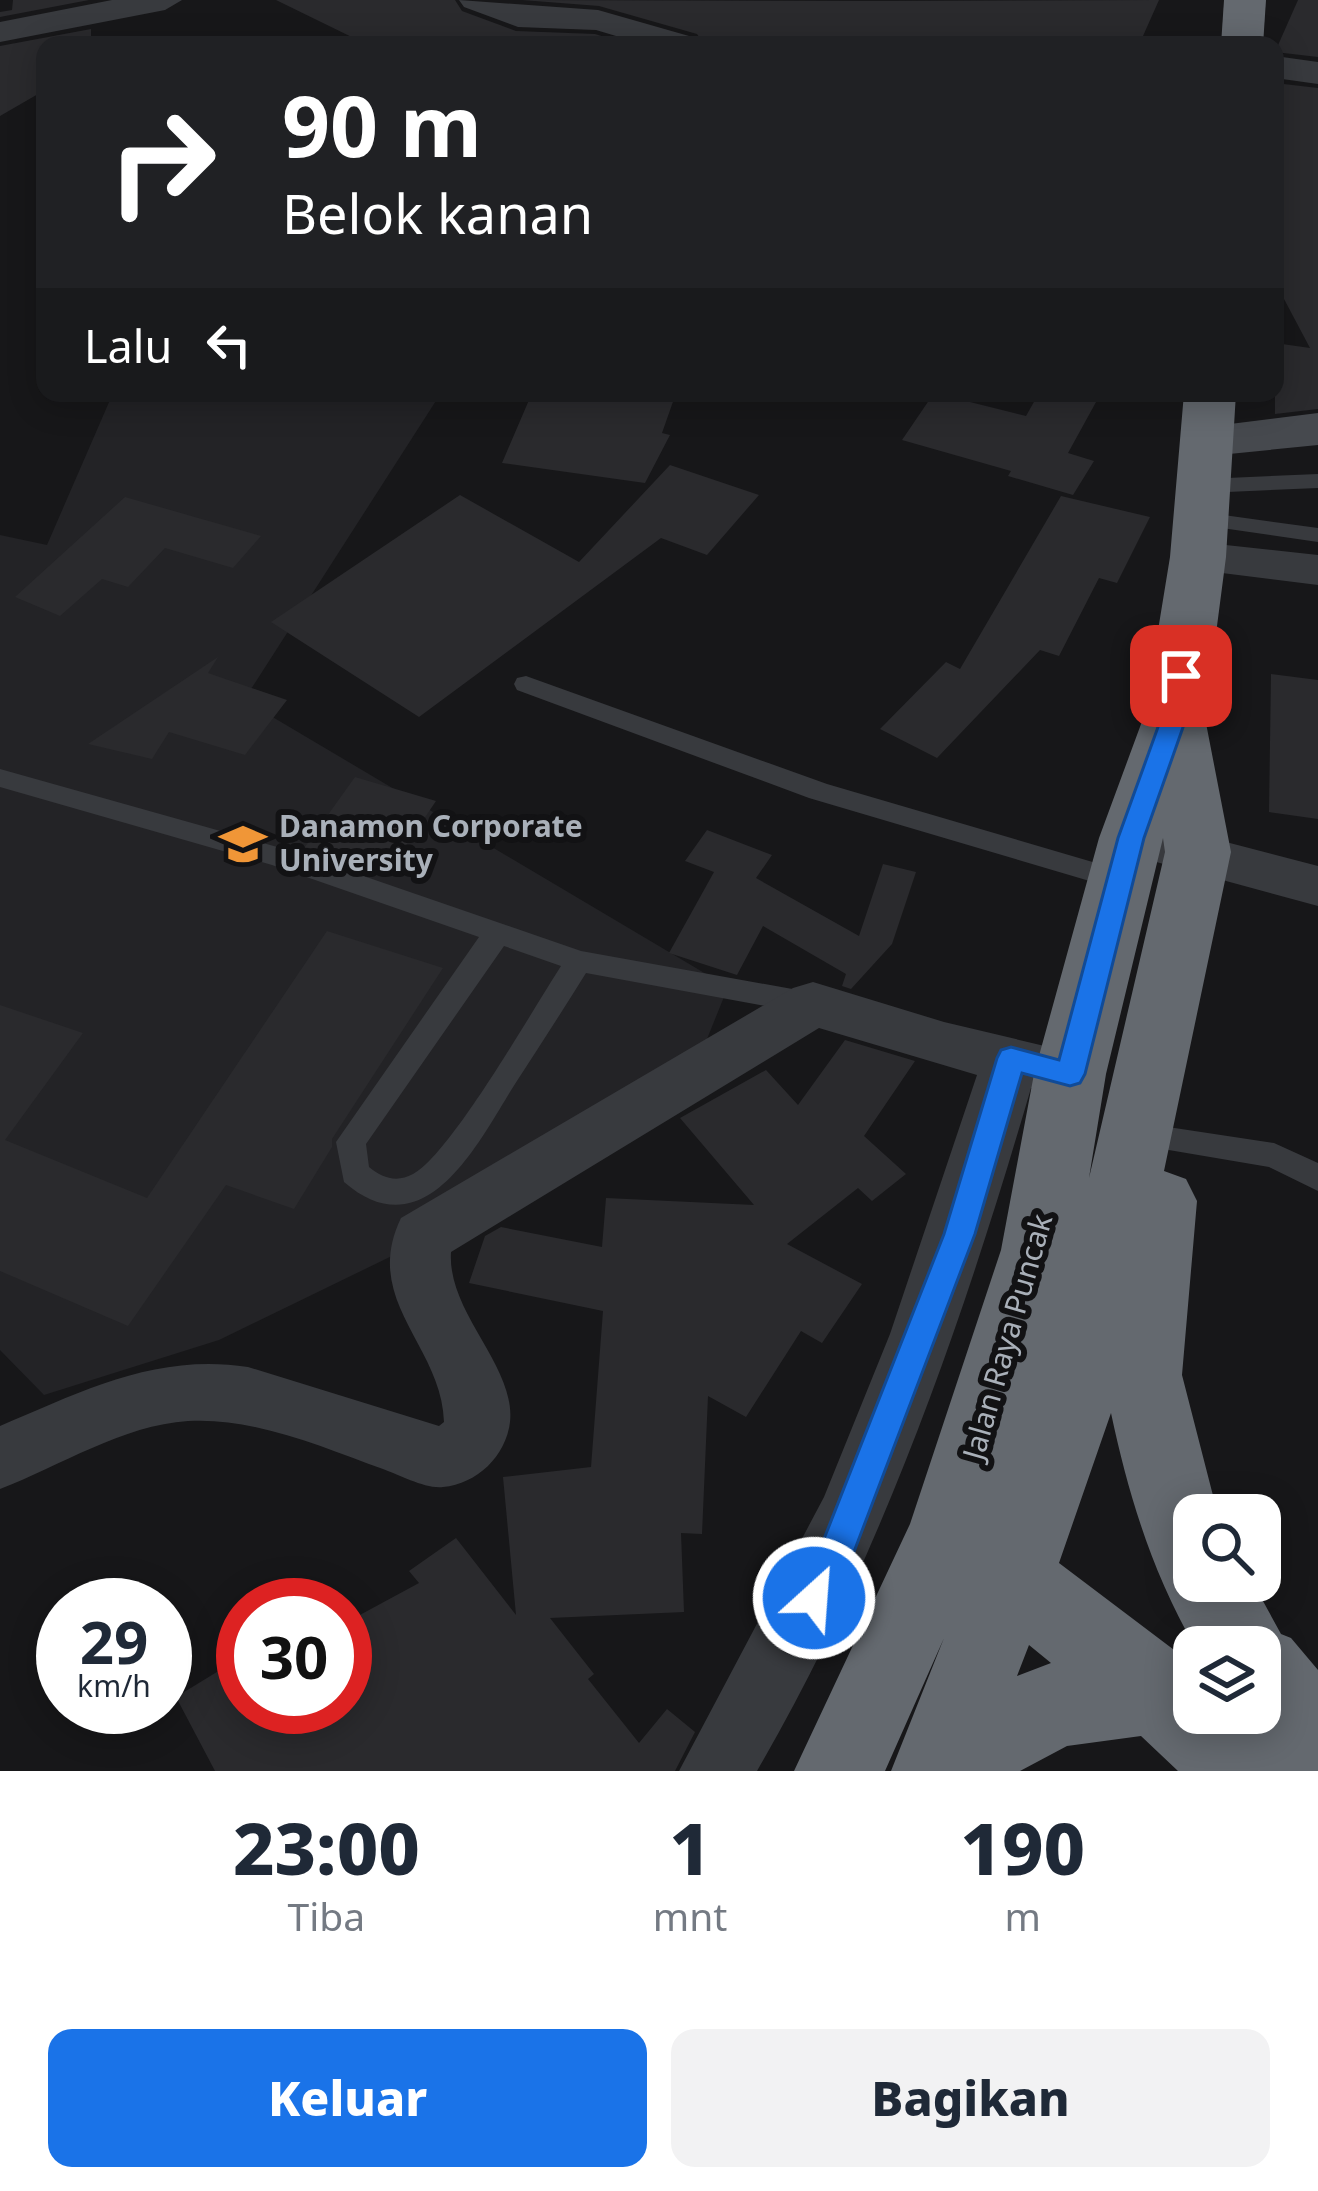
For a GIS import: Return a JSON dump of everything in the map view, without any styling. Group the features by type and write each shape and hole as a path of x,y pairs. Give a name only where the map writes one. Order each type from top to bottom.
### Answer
{"highway":[{"path":"1243,36 1245,0"},
{"name":"Jalan Raya Puncak","path":"981,1555 1057,1460 1159,1104 1150,857 1175,716 1205,479"},
{"name":"Jalan Raya Puncak","path":"981,1555 1039,1250 1041,1066 1150,857"},
{"path":"1159,1104 1142,1375 1173,1504"},
{"path":"981,1555 1156,1691 1244,1771"},
{"path":"839,1771 981,1555"},
{"path":"941,1771 981,1555"},
{"path":"941,1771 986,1739 1067,1698 1156,1691"},
{"path":"1281,1695 1318,1740"}],"street":[{"path":"0,32 165,0"},
{"path":"476,0 518,17 598,20 653,36"},
{"path":"1284,68 1318,73"},
{"path":"1318,429 1205,479 1318,570"},
{"path":"1150,857 1318,886"},
{"path":"0,1458 88,1422 190,1391 261,1402 439,1456 457,1453 472,1438 477,1410 425,1291 418,1250 444,1221 814,1004 944,1045 1041,1066 960,1234 835,1557 789,1649 716,1771"}],"lane":[{"path":"1205,479 1318,481"},
{"path":"1205,479 1318,536"},
{"path":"526,685 818,791 1150,857"},
{"path":"0,778 356,881 579,961 814,1004"},
{"path":"496,934 352,1142 355,1173 376,1190 390,1193 421,1186 449,1163 579,961"},
{"path":"1159,1104 1318,1178"}],"shaded area":[{"name":"Danamon Corporate University","path":"109,402 435,402 244,700 728,987 686,1091 608,1151 219,1340 44,1395 0,1350 0,535 47,545"}],"building":[{"path":"13,0 89,0 0,17 0,12 12,10"},
{"path":"276,0 455,0 462,11 516,31 601,36 350,36"},
{"path":"522,0 1159,0 1143,36 698,36 599,6"},
{"path":"1298,0 1318,0 1318,57 1284,53 1282,36"},
{"path":"91,29 91,36 54,36"},
{"path":"36,39 36,95 0,116 0,46"},
{"path":"1284,84 1318,88 1318,409 1275,414 1275,402 1284,402 1284,344 1310,348 1284,299"},
{"path":"528,402 673,402 662,433 670,435 645,483 502,463"},
{"path":"928,402 970,402 1026,416 1034,402 1096,402 1068,453 1094,461 1073,495 1008,476 1011,471 902,440"},
{"path":"670,465 759,495 707,555 661,538 419,717 271,622 460,495 579,562"},
{"path":"1061,496 1150,517 1117,583 1099,578 1059,656 1040,650 937,758 880,729 946,662 960,669"},
{"path":"125,497 261,536 233,568 165,548 128,587 102,579 60,616 15,597"},
{"path":"218,657 208,673 287,700 245,755 169,732 152,759 88,744"},
{"path":"1271,674 1318,680 1318,819 1269,812"},
{"path":"355,777 436,801 388,872 305,847"},
{"path":"707,830 772,855 756,878 859,936 883,864 916,872 892,944 851,989 842,986 846,974 763,926 737,975 669,953 714,872 685,861"},
{"path":"327,931 443,968 332,1139 332,1147 294,1209 226,1185 128,1326 0,1271 0,1005 83,1033 5,1140 147,1198"},
{"path":"845,1040 915,1061 864,1136 906,1174 872,1201 858,1188 787,1244 862,1284 822,1343 801,1331 746,1417 708,1396 702,1534 681,1533 684,1612 550,1618 594,1674 588,1679 639,1743 667,1709 695,1732 675,1771 215,1771 192,1727 192,1687 216,1673 216,1734 372,1734 372,1608 419,1583 409,1571 456,1538 516,1615 503,1477 591,1467 603,1311 469,1283 485,1236 501,1227 602,1247 606,1198 754,1205 680,1118 766,1070 798,1105"}],"place":[{"name":"Danamon Corporate University","path":"243,844"}],"route":[{"path":"814,1598 835,1557 960,1234 1011,1058 1070,1074 1131,838 1175,716 1181,676"}]}
